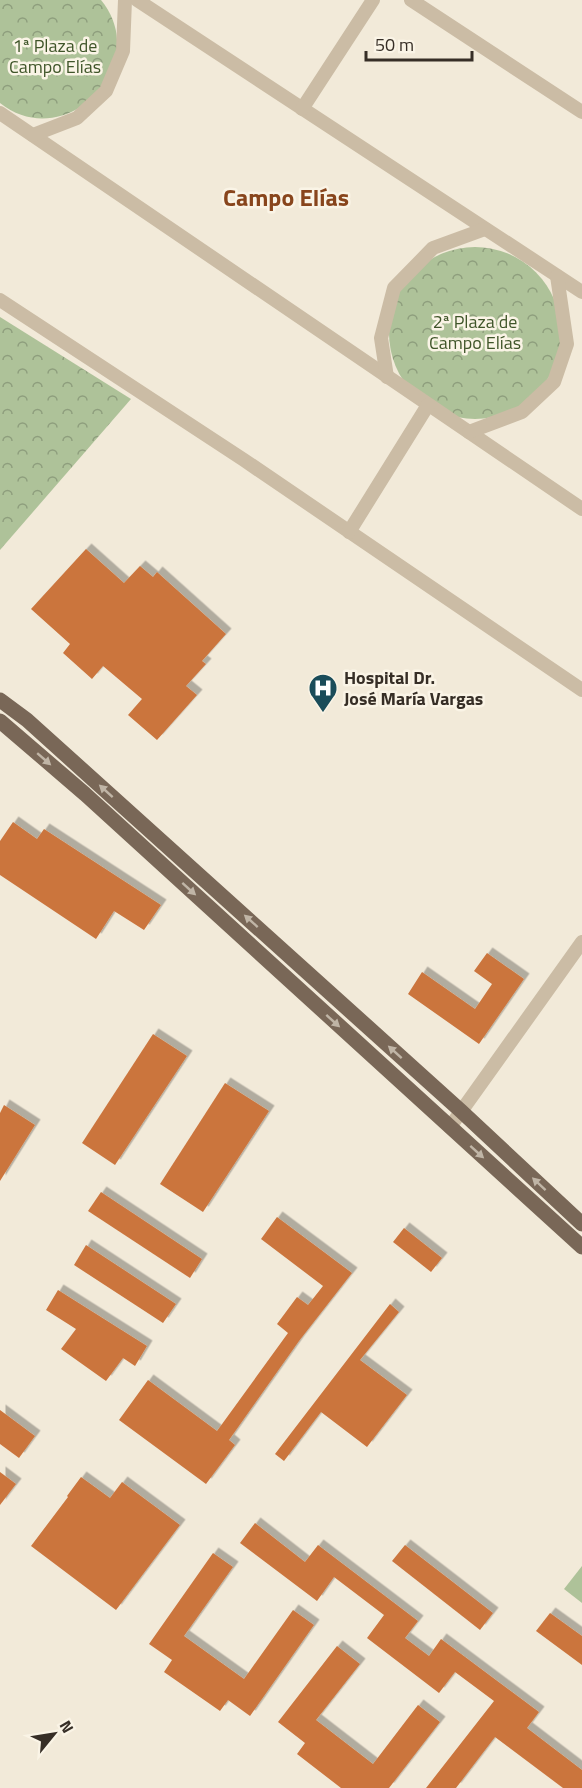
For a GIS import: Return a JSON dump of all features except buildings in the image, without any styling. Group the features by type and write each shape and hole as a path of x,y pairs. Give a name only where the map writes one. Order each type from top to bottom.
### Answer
{"main road":[{"path":"0,700 27,720 461,1111 582,1224"},
{"path":"0,721 93,802 582,1247"}],"street":[{"path":"33,135 77,118 106,91 123,51 125,0"},
{"path":"136,0 582,292"},
{"path":"302,109 373,0"},
{"path":"411,0 582,112"},
{"path":"0,113 582,509"},
{"path":"387,376 381,338 394,288 433,248 485,229"},
{"path":"469,432 522,412 554,382 567,344 557,276"},
{"path":"0,300 244,460 582,690"},
{"path":"349,532 428,405"},
{"path":"450,1128 582,942"}],"green space":[{"name":"1ª Plaza de Campo Elías","path":"0,0 101,0 115,25 117,51 109,75 95,95 74,110 51,118 25,116 0,103"},
{"name":"2ª Plaza de Campo Elías","path":"475,247 508,254 536,272 554,300 561,333 554,366 536,394 508,412 475,419 442,412 414,394 396,366 389,333 396,300 414,272 442,254"},
{"path":"0,317 131,399 0,550"},
{"path":"582,1566 582,1603 564,1589"}],"place":[{"name":"Hospital Dr. José María Vargas","path":"323,714"}],"district":[{"name":"Campo Elías","path":"286,198"}]}
